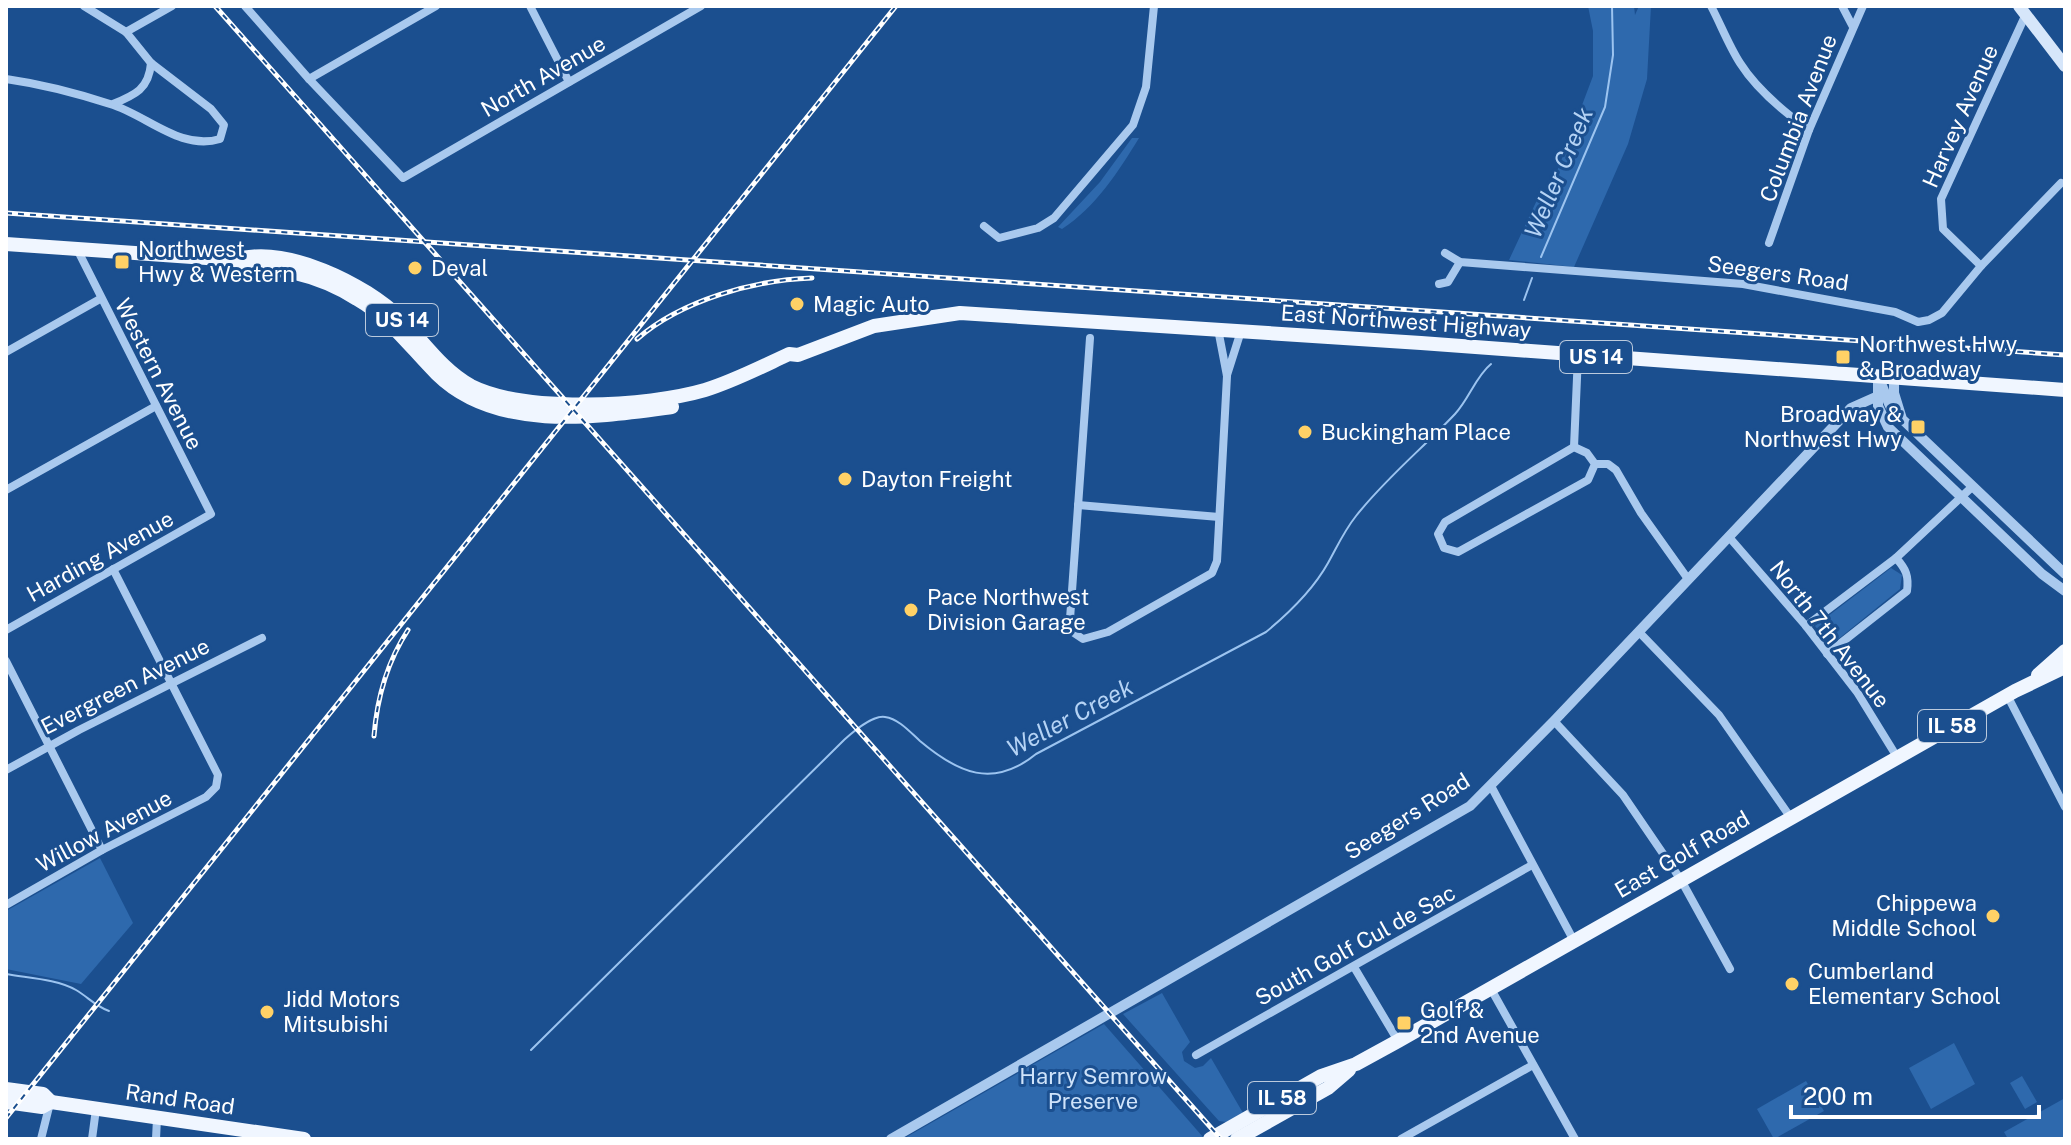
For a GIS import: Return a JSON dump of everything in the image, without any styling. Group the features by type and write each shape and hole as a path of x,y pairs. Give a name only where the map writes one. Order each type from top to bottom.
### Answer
{"main road":[{"path":"2023,10 2065,66"},
{"name":"East Northwest Highway","path":"6,244 235,260 248,266 328,283 377,311 454,388 498,409 524,414 609,414 674,407 730,391 792,363 798,355 874,326 960,313 2065,390"},
{"name":"East Golf Road","path":"2029,683 2065,651"},
{"name":"East Golf Road","path":"1210,1139 1321,1076 1356,1064 1398,1041 2007,695 2065,667"},
{"name":"East Golf Road","path":"1237,1139 1328,1088 1356,1064"},
{"name":"Rand Road","path":"6,1089 43,1094 51,1102 304,1139"},
{"name":"Rand Road","path":"6,1102 42,1107 51,1102"}],"street":[{"path":"6,79 113,104 180,138 206,143 220,139 224,125 211,109 151,63 126,32 84,6"},
{"path":"126,32 172,6"},
{"path":"245,6 309,79 436,6"},
{"path":"530,6 569,82"},
{"name":"North Avenue","path":"309,79 403,178 701,6"},
{"path":"984,226 999,238 1038,228 1054,218 1133,125 1146,87 1154,6"},
{"path":"1711,6 1739,62 1750,76 1786,114 1809,130"},
{"path":"1842,6 1853,27"},
{"name":"Columbia Avenue","path":"1769,243 1809,130 1863,6"},
{"name":"Harvey Avenue","path":"1981,266 1943,229 1941,199 2023,10"},
{"path":"113,104 142,90 148,83 151,63"},
{"name":"Seegers Road","path":"1460,262 1743,284 1895,312 1918,322 1942,313 1981,266 2064,181"},
{"name":"Western Avenue","path":"77,249 211,514"},
{"path":"1439,284 1448,282 1460,262 1445,253"},
{"path":"6,352 100,299"},
{"path":"1218,329 1227,376"},
{"path":"1090,338 1070,619 1074,633 1083,639 1108,632 1212,573 1217,561 1227,376 1241,331"},
{"path":"1574,447 1578,355"},
{"path":"1878,377 1881,412 1888,427 2042,574 2065,591"},
{"path":"1878,377 1893,413 2065,574"},
{"path":"1894,378 1894,393 1902,419"},
{"name":"Seegers Road","path":"891,1139 1478,800 1851,408 1878,396"},
{"path":"6,490 156,406"},
{"path":"1851,408 1881,412"},
{"path":"1574,447 1445,522 1438,534 1444,548 1458,552 1588,480 1595,464"},
{"path":"1574,447 1587,453 1595,464"},
{"path":"1595,464 1608,464 1616,470 1641,513 1688,579"},
{"path":"1806,626 1896,558 1972,487"},
{"path":"1078,505 1219,517"},
{"name":"Harding Avenue","path":"6,630 211,514"},
{"name":"North 7th Avenue","path":"1729,537 1806,626 1857,692 1897,757"},
{"path":"1827,654 1907,591 1909,578 1896,558"},
{"path":"113,569 171,683"},
{"path":"1639,632 1719,715 1791,818"},
{"name":"Evergreen Avenue","path":"6,770 49,745 262,638"},
{"path":"6,661 102,850"},
{"name":"Willow Avenue","path":"6,905 102,850 206,797 216,787 218,775 171,683"},
{"path":"2007,695 2065,807"},
{"path":"1554,721 1623,795 1681,880 1730,969"},
{"path":"1491,786 1574,941"},
{"name":"South Golf Cul de Sac","path":"1196,1055 1532,865"},
{"path":"1354,967 1398,1041"},
{"path":"1491,989 1575,1139"},
{"path":"1401,1139 1533,1065"},
{"path":"41,1139 51,1102"},
{"path":"92,1139 96,1109"},
{"path":"156,1139 157,1118"}],"green space":[{"path":"1588,6 1634,6 1635,15 1639,6 1651,6 1647,79 1628,144 1574,267 1509,260 1537,200 1547,198 1593,76 1593,31"},
{"path":"1132,138 1139,138 1105,188 1074,220 1062,229 1058,227 1100,182"},
{"path":"1891,568 1902,575 1900,589 1831,645 1815,626"},
{"path":"100,858 133,923 81,984 6,969 6,911"},
{"path":"1162,993 1190,1042 1182,1052 1184,1061 1195,1068 1203,1066 1211,1058 1243,1113 1226,1122 1219,1121 1123,1014"},
{"name":"Harry Semrow Preserve","path":"1104,1024 1203,1137 903,1139"},
{"path":"1954,1043 1975,1084 1931,1109 1909,1068"},
{"path":"2022,1076 2037,1102 2025,1109 2010,1083"},
{"path":"1806,1081 1824,1111 1774,1139 1757,1109"},
{"path":"2065,1098 2065,1139 2008,1139 2004,1132"}],"waterway":[{"name":"Weller Creek","path":"1541,257 1605,107 1613,55 1612,6"},
{"name":"Weller Creek","path":"1524,300 1532,278"},
{"name":"Weller Creek","path":"531,1050 844,740 869,721 880,717 895,720 934,752 962,768 990,774 1005,771 1266,632 1308,592 1356,516 1455,414 1491,364"},
{"name":"Weller Creek","path":"6,974 68,986 109,1011"}],"railway":[{"path":"215,6 1221,1139"},
{"path":"6,1118 896,6"},
{"path":"6,213 2065,355"},
{"path":"637,339 655,325 697,303 743,288 812,278"},
{"path":"374,736 384,681 408,630"}],"place":[{"name":"Northwest Hwy & Western","path":"122,262"},
{"name":"Deval","path":"415,268"},
{"name":"Magic Auto","path":"797,304"},
{"name":"Northwest Hwy & Broadway","path":"1843,357"},
{"name":"Broadway & Northwest Hwy","path":"1918,427"},
{"name":"Buckingham Place","path":"1305,432"},
{"name":"Dayton Freight","path":"845,479"},
{"name":"Pace Northwest Division Garage","path":"911,610"},
{"name":"Chippewa Middle School","path":"1993,916"},
{"name":"Cumberland Elementary School","path":"1792,984"},
{"name":"Jidd Motors Mitsubishi","path":"267,1012"},
{"name":"Golf & 2nd Avenue","path":"1404,1023"}]}
